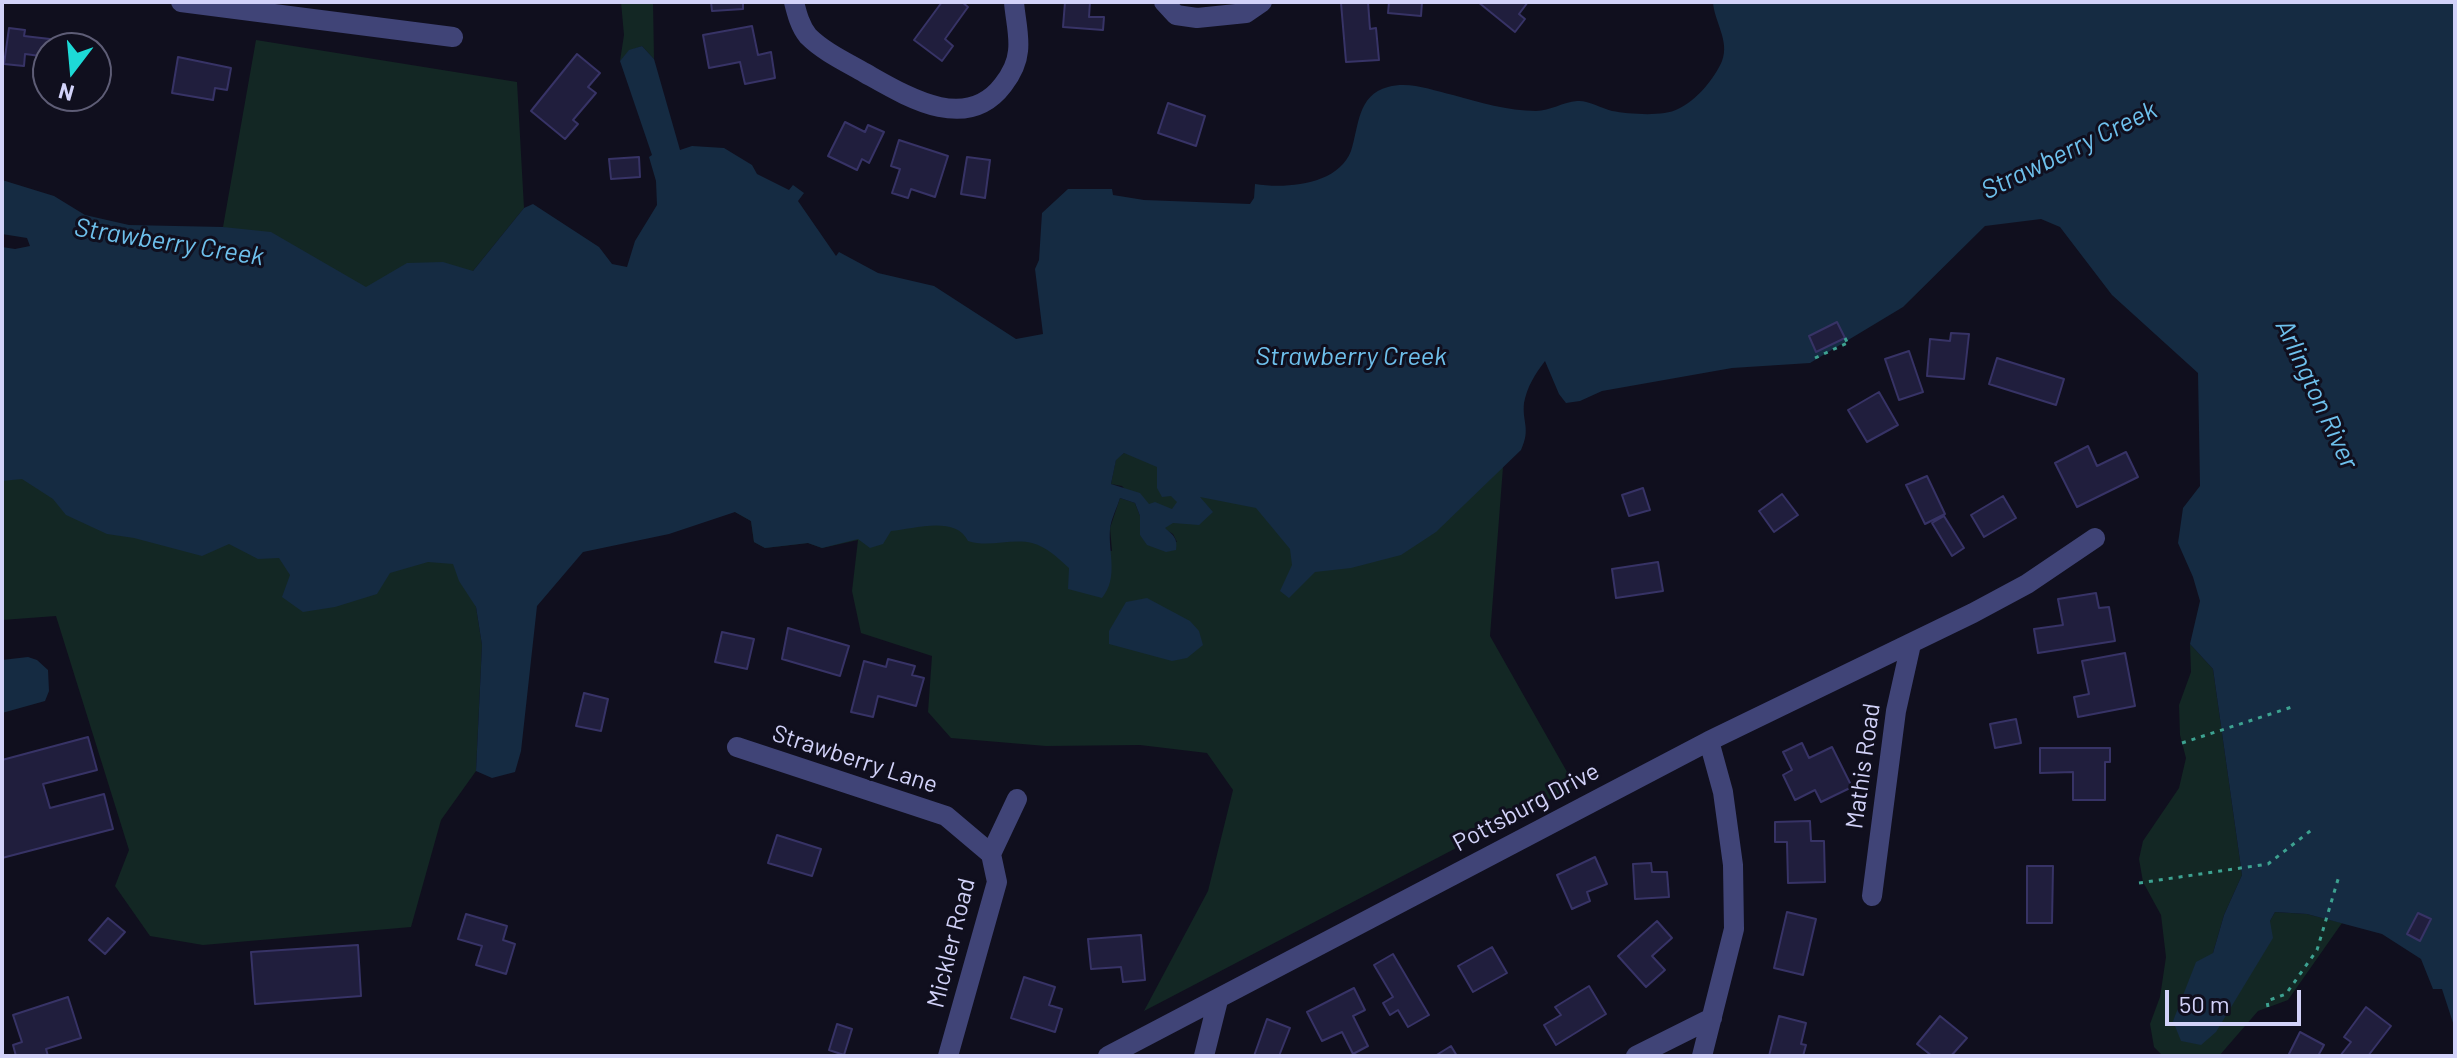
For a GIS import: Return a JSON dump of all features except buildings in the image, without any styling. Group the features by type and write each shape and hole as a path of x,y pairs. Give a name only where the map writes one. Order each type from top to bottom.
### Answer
{"street":[{"path":"181,2 453,37"},
{"path":"796,10 807,34 826,51 897,90 938,108 961,109 982,104 996,94 1010,76 1018,51 1014,2"},
{"path":"1164,2 1176,15 1197,18 1246,13 1262,2"},
{"name":"Pottsburg Drive","path":"1108,1056 1709,741 1973,613 2027,584 2095,538"},
{"name":"Mathis Road","path":"1872,896 1896,711 1911,644"},
{"path":"1702,1056 1734,929 1734,881 1723,792 1709,741"},
{"name":"Strawberry Lane","path":"737,747 946,816 991,854"},
{"name":"Mickler Road","path":"948,1056 997,882 991,854 1017,799"},
{"path":"1204,1056 1218,1000"},
{"path":"1636,1056 1712,1018"}],"path":[{"path":"1815,358 1847,342"},
{"path":"2182,743 2295,706"},
{"path":"2139,883 2268,864 2314,828"},
{"path":"2268,1007 2267,1001 2286,994 2317,950 2339,876"}],"green space":[{"path":"621,2 653,2 654,59 642,46 629,51 620,61 624,35"},
{"path":"256,40 517,82 524,208 473,271 469,336 223,227"},
{"path":"2,419 447,484 482,645 476,771 441,820 411,927 203,945 150,936 115,886 129,850 56,616 2,620"},
{"path":"1124,453 1503,467 1490,636 1575,786 1144,1011 1208,891 1233,790 1207,753 1140,745 1046,746 951,738 928,712 932,656 861,633 852,591 858,540 822,548 808,543 765,548 754,542 751,521 735,512 908,516 1112,551 1110,528 1120,498 1135,503 1140,516 1140,535 1177,542 1173,534 1155,523 1122,486 1111,484 1116,459"},
{"path":"2190,644 2213,669 2242,875 2224,915 2213,953 2173,1021 2270,921 2275,912 2307,914 2342,923 2288,1000 2258,1011 2219,1056 2163,1056 2154,1047 2150,1024 2160,997 2166,957 2161,915 2143,882 2139,859 2143,841 2179,788 2186,758 2180,735 2179,705 2191,672"}],"water":[{"name":"Strawberry Creek","path":"1713,2 2455,2 2455,1029 2442,989 2433,989 2421,959 2382,934 2307,914 2275,912 2270,921 2273,938 2216,1032 2201,1045 2181,1041 2173,1021 2196,962 2213,953 2224,915 2242,875 2213,669 2190,644 2200,601 2178,543 2183,508 2200,486 2198,373 2112,295 2060,227 2041,219 1985,226 1903,307 1810,363 1732,368 1602,391 1580,401 1566,403 1545,361 1525,397 1526,426 1521,450 1436,532 1401,555 1351,568 1315,572 1289,598 1280,591 1292,565 1290,549 1256,508 1200,497 1213,512 1199,525 1173,523 1165,528 1176,542 1176,550 1166,552 1147,545 1140,535 1140,516 1135,503 1120,498 1110,529 1110,582 1102,598 1068,589 1069,568 1037,545 1024,542 976,543 968,541 954,528 944,526 891,531 883,544 870,548 858,539 822,548 808,543 765,548 754,542 751,521 735,512 669,534 583,552 537,606 521,751 515,772 492,778 476,771 482,645 476,607 459,581 453,564 428,562 390,573 377,594 335,607 303,612 282,597 290,575 279,558 258,559 229,544 202,556 107,534 66,515 53,499 22,479 2,481 2,247 15,249 30,246 27,238 2,234 2,180 54,196 85,215 129,225 223,227 271,232 366,287 407,263 443,262 473,271 524,208 533,204 599,247 612,264 627,267 635,241 657,205 656,181 649,157 652,155 620,61 629,50 642,46 654,59 680,150 692,146 724,148 752,165 757,174 789,190 793,185 804,193 798,201 836,256 839,252 878,273 934,286 1016,339 1043,334 1035,269 1039,260 1042,213 1068,189 1112,189 1113,195 1144,200 1250,204 1254,198 1255,184 1296,185 1323,178 1335,171 1351,151 1365,104 1378,91 1396,85 1420,87 1525,111 1541,111 1581,101 1627,113 1672,112 1698,95 1722,61 1723,39","holes":["1124,453 1157,467 1157,488 1162,497 1171,496 1177,502 1172,509 1155,502 1149,504 1140,493 1111,484 1116,460"]},
{"path":"1147,598 1190,621 1199,631 1203,645 1187,658 1172,661 1109,644 1109,631 1126,602"},
{"path":"28,657 48,670 49,691 45,701 2,713 2,660"}],"water label":[{"name":"Arlington River","path":"2317,394"}]}
